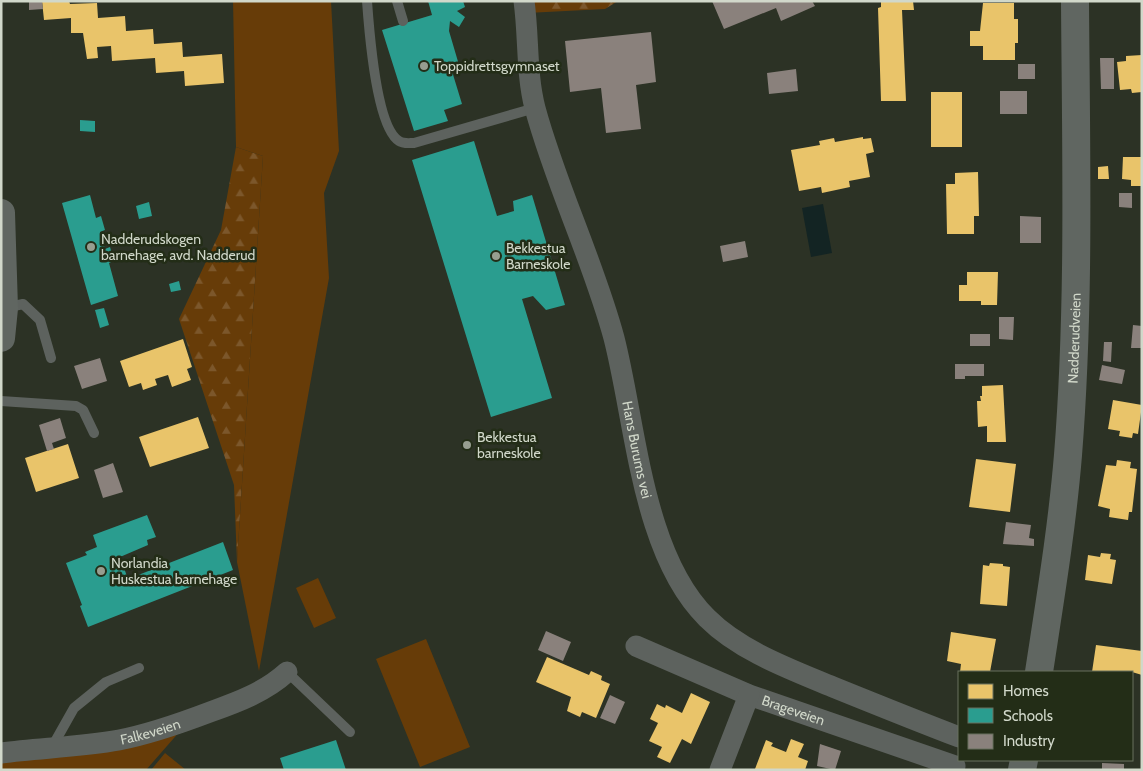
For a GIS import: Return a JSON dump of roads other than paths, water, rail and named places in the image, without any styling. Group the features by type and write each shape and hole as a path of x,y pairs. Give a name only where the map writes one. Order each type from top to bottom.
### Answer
{"main road":[{"name":"Nadderudveien","path":"1039,671 1057,555 1068,454 1074,307 1075,1"},
{"path":"1,213 4,308 1,338"}],"street":[{"name":"Hans Burums vei","path":"524,1 528,77 535,108 548,151 603,301 613,336 647,493 662,548 673,574 689,600 708,620 732,639 769,658 958,737"},
{"name":"Brageveien","path":"636,646 749,695 822,722 955,766"},
{"name":"Falkeveien","path":"1,753 120,740 190,719 257,693 273,685 287,672"},
{"path":"720,770 749,695"}],"lane":[{"path":"367,1 372,65 386,120 395,138 401,143 414,143 535,108"},
{"path":"397,1 403,21"},
{"path":"4,308 23,304 40,320 51,358"},
{"path":"1,401 76,406 83,410 94,433"},
{"path":"52,747 74,708 106,682 139,668"},
{"path":"287,672 350,732"}],"place":[{"name":"Toppidrettsgymnaset","path":"424,66"},
{"name":"Nadderudskogen barnehage, avd. Nadderud","path":"91,247"},
{"name":"Bekkestua Barneskole","path":"496,256"},
{"name":"Bekkestua barneskole","path":"467,445"},
{"name":"Norlandia Huskestua barnehage","path":"101,571"}]}
